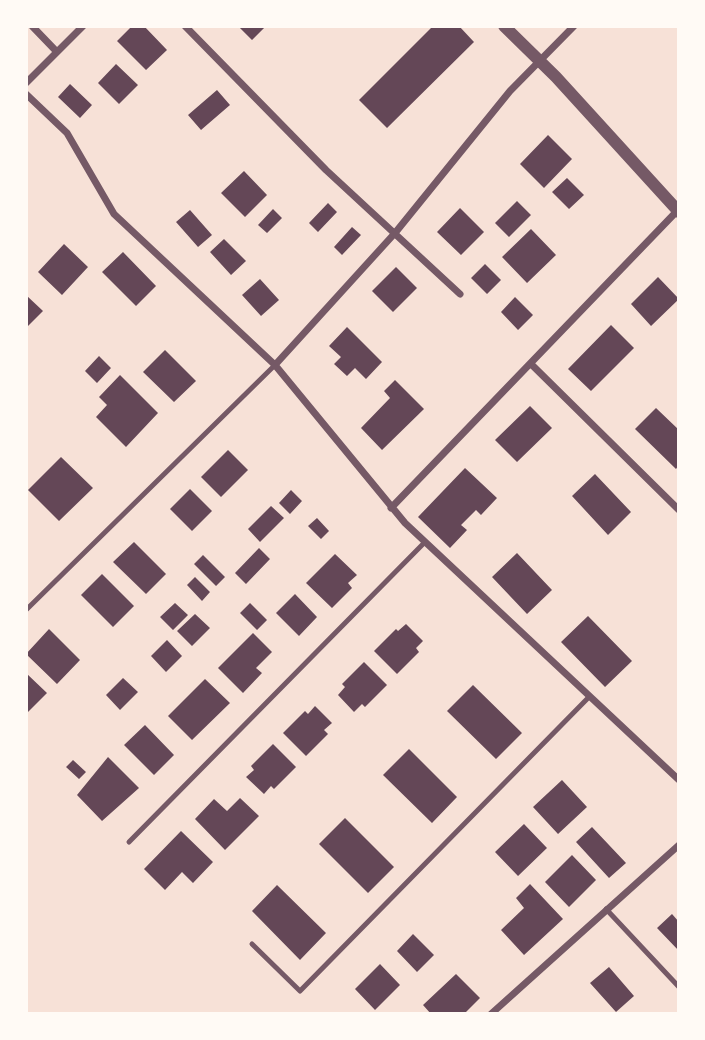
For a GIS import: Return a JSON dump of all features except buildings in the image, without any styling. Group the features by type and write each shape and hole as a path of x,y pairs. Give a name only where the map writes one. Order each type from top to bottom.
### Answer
{"street":[{"path":"32,26 57,52"},
{"path":"26,83 83,26"},
{"path":"185,26 326,170 460,294"},
{"path":"391,508 678,210 504,26"},
{"path":"275,365 395,233 538,61 573,26"},
{"path":"26,94 66,133 114,214 275,365 391,508 424,543 679,780"},
{"path":"531,364 679,510"},
{"path":"491,1014 679,845"}],"lane":[{"path":"26,610 275,365"},
{"path":"129,842 424,543"},
{"path":"252,944 300,991 588,698"},
{"path":"606,909 679,987"}]}
